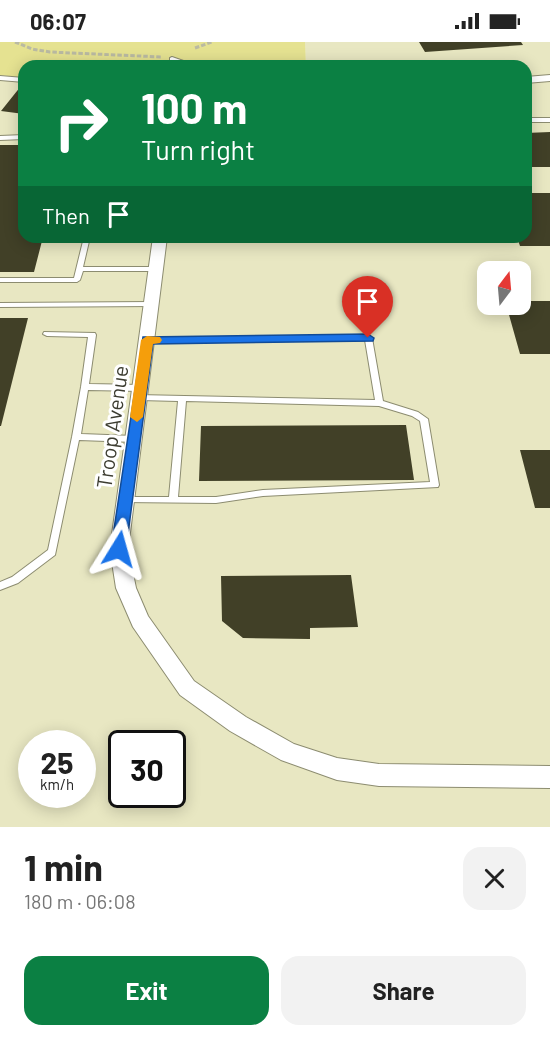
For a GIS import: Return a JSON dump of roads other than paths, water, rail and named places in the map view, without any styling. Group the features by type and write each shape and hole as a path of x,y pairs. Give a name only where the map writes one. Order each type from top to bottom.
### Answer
{"street":[{"path":"532,80 550,78"},
{"name":"Troop Avenue","path":"159,243 119,549 126,588 140,621 171,669 187,688 238,724 289,753 337,770 414,777 550,777"}],"lane":[{"path":"0,78 18,80"},
{"path":"532,120 550,120"},
{"path":"0,138 18,137"},
{"path":"0,280 77,280 86,243"},
{"path":"80,268 156,269"},
{"path":"0,305 152,304"},
{"path":"0,586 15,580 52,552 76,437 92,335 47,334"},
{"path":"147,340 368,338 379,403"},
{"path":"85,387 182,398 379,403 424,419 435,485 263,493 216,500 126,500"},
{"path":"173,500 182,398"},
{"path":"76,437 134,439"}]}
